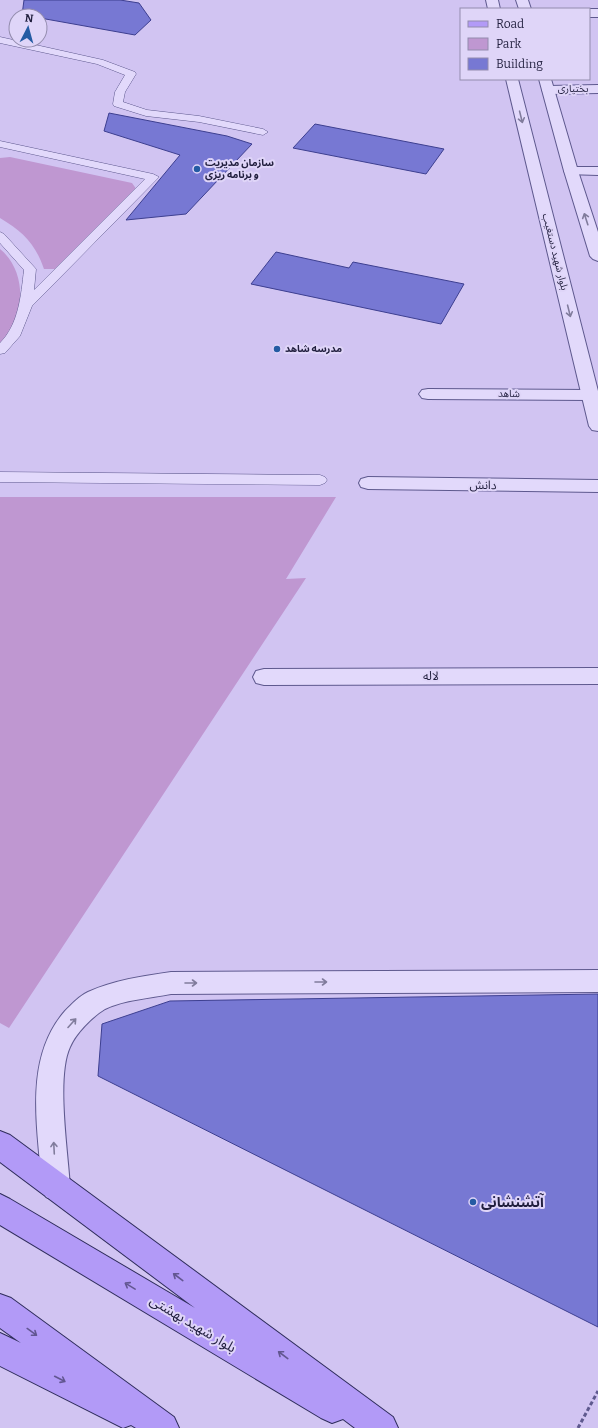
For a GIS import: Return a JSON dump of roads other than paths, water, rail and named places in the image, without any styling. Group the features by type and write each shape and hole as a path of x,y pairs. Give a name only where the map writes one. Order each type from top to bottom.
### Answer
{"main road":[{"path":"0,1145 382,1428"},
{"name":"بلوار شهید بهشتی","path":"9,1215 368,1428"},
{"path":"0,1309 163,1428"},
{"path":"0,1349 154,1428"}],"street":[{"name":"بلوار شهید دستغیب","path":"512,80 594,395 598,426"},
{"name":"بختیاری","path":"547,84 598,89"},
{"path":"547,84 571,171 598,256"},
{"path":"571,171 598,171"},
{"name":"شاهد","path":"428,394 594,395"},
{"name":"دانش","path":"368,483 598,486"},
{"name":"لاله","path":"264,677 598,676"},
{"path":"56,1187 51,1096 53,1064 56,1047 66,1029 82,1012 101,998 137,988 171,983 598,981"}],"lane":[{"path":"0,40 100,62 131,74 120,92 118,104 146,113 199,118 262,132"},
{"path":"0,144 153,177 26,305"},
{"path":"0,236 30,269 26,305 14,336 0,350"},
{"path":"0,477 320,480"}],"place":[{"name":"سازمان مدیریت و برنامه ریزی","path":"197,169"},
{"name":"مدرسه شاهد","path":"277,349"},
{"name":"آتشنشانی","path":"473,1202"}]}
